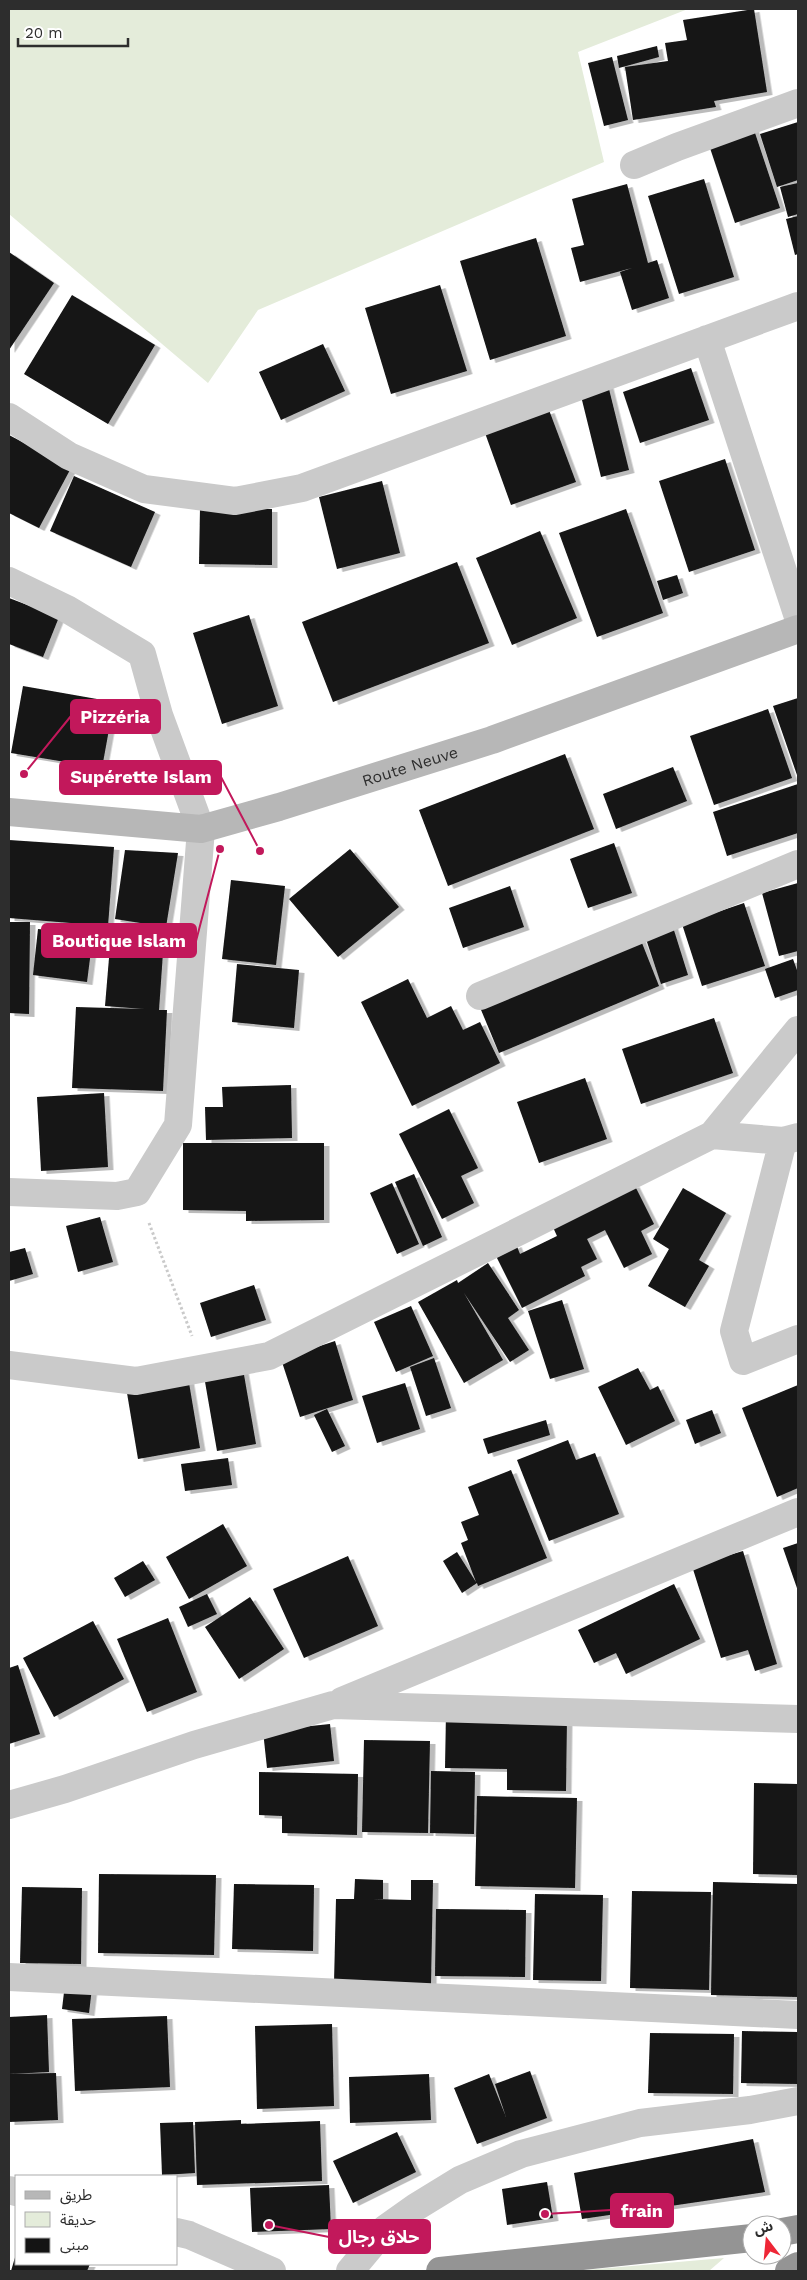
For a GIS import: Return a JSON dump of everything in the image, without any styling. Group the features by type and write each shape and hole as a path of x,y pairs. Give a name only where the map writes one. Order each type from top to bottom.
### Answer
{"highway":[{"path":"440,2271 742,2239"},
{"path":"789,2271 798,2266"}],"main road":[{"name":"Route Neuve","path":"9,812 201,829 279,807 492,740 798,630"}],"street":[{"path":"634,165 677,147 798,103"},
{"path":"9,416 69,456 144,489 235,501 302,488 798,306"},
{"path":"707,339 798,617"},
{"path":"9,581 67,609 142,654 159,715 201,829 178,1125 137,1192 117,1196 9,1192"},
{"path":"480,996 798,864"},
{"path":"9,1366 136,1381 269,1356 712,1134 798,1030"},
{"path":"712,1134 791,1139 734,1331 743,1361 798,1340"},
{"path":"9,1806 194,1745 333,1705 798,1512"},
{"path":"333,1705 798,1719"},
{"path":"9,1977 798,2015"},
{"path":"350,2271 386,2229 416,2207 460,2180 520,2154 640,2123 750,2110 798,2101"},
{"path":"178,2232 189,2234 272,2271"}],"path":[{"path":"137,1192 204,1367"}],"green space":[{"path":"9,9 688,9 578,52 604,162 258,310 208,383 9,214"},
{"path":"724,2258 709,2271 574,2271"}],"building":[{"path":"754,9 767,92 714,101 716,107 633,120 625,67 668,61 665,43 687,40 683,20"},
{"path":"657,46 659,57 619,68 617,56"},
{"path":"612,57 628,120 604,126 588,63"},
{"path":"798,122 798,180 777,187 760,134"},
{"path":"753,127 780,208 735,223 708,142"},
{"path":"704,179 734,277 679,294 648,196"},
{"path":"798,183 798,214 788,217 780,187"},
{"path":"627,184 648,263 657,260 669,298 632,310 620,272 632,268 580,282 571,248 584,245 572,199"},
{"path":"798,216 798,254 795,255 786,219"},
{"path":"536,238 566,336 490,360 460,261"},
{"path":"9,252 54,283 9,350"},
{"path":"440,285 467,371 391,394 365,308"},
{"path":"72,295 155,345 108,424 24,374"},
{"path":"323,344 345,391 281,420 259,372"},
{"path":"691,368 709,420 640,443 623,392"},
{"path":"608,385 629,470 601,477 580,392"},
{"path":"549,410 576,482 511,505 485,433"},
{"path":"9,435 71,468 39,528 9,513"},
{"path":"725,459 755,550 689,572 659,481"},
{"path":"74,476 155,512 131,567 50,531"},
{"path":"382,481 400,553 337,569 319,497"},
{"path":"200,508 272,509 272,565 199,564"},
{"path":"626,509 663,613 597,637 559,533"},
{"path":"540,531 577,618 512,645 476,558"},
{"path":"457,562 489,643 333,702 302,622"},
{"path":"677,575 683,593 663,600 657,581"},
{"path":"9,598 59,617 43,657 9,644"},
{"path":"249,615 278,706 222,724 193,633"},
{"path":"23,686 114,702 102,768 11,753"},
{"path":"798,698 798,775 797,775 773,706"},
{"path":"768,709 792,778 714,805 690,736"},
{"path":"565,754 594,829 448,886 419,810"},
{"path":"673,767 687,801 616,829 603,794"},
{"path":"798,784 798,833 727,856 713,812"},
{"path":"9,840 114,847 108,926 9,918"},
{"path":"614,843 632,893 588,908 570,859"},
{"path":"350,849 399,907 338,957 289,899"},
{"path":"125,850 178,853 166,927 115,919"},
{"path":"231,880 285,886 276,965 222,959"},
{"path":"798,883 798,951 779,956 762,893"},
{"path":"510,886 524,927 463,948 449,908"},
{"path":"744,903 765,966 702,986 682,924"},
{"path":"9,922 30,922 29,1014 9,1013"},
{"path":"672,924 688,975 661,984 644,933"},
{"path":"38,929 93,935 87,982 33,975"},
{"path":"111,934 164,938 159,1010 167,1010 163,1091 72,1088 76,1007 144,1009 105,1006"},
{"path":"640,938 659,986 499,1053 479,1005"},
{"path":"793,959 798,973 798,990 775,998 765,969"},
{"path":"237,964 299,970 294,1028 232,1022"},
{"path":"408,979 427,1018 451,1006 463,1030 480,1022 500,1063 412,1106 361,1002"},
{"path":"714,1018 733,1073 641,1104 622,1049"},
{"path":"585,1078 607,1139 539,1163 517,1102"},
{"path":"291,1085 292,1138 206,1140 205,1107 223,1107 222,1087"},
{"path":"104,1093 108,1167 41,1171 37,1097"},
{"path":"449,1109 478,1168 461,1176 474,1203 442,1219 399,1134"},
{"path":"183,1143 324,1143 324,1220 246,1221 246,1211 183,1210"},
{"path":"414,1174 442,1237 423,1246 395,1182"},
{"path":"392,1183 419,1244 397,1254 370,1193"},
{"path":"634,1184 654,1224 641,1231 652,1254 624,1268 605,1230 587,1239 597,1259 581,1267 585,1276 522,1308 495,1254 516,1244 520,1254 557,1236 551,1223"},
{"path":"683,1188 726,1213 699,1260 709,1266 685,1307 648,1286 669,1249 653,1239"},
{"path":"100,1217 113,1262 78,1272 66,1226"},
{"path":"25,1248 33,1274 9,1281 9,1252"},
{"path":"488,1263 519,1310 508,1318 529,1350 510,1362 464,1293 503,1360 464,1383 418,1302 457,1280 458,1283"},
{"path":"254,1285 266,1320 211,1337 200,1303"},
{"path":"562,1300 584,1369 550,1379 528,1311"},
{"path":"411,1306 433,1356 396,1372 374,1322"},
{"path":"335,1341 353,1400 300,1417 281,1359"},
{"path":"434,1358 451,1408 426,1416 410,1367"},
{"path":"638,1368 650,1390 658,1386 675,1421 626,1445 598,1387"},
{"path":"243,1369 256,1444 217,1451 204,1376"},
{"path":"188,1377 200,1448 138,1459 126,1387"},
{"path":"405,1383 420,1429 377,1443 362,1396"},
{"path":"798,1385 798,1488 777,1497 742,1408"},
{"path":"327,1409 345,1446 332,1452 314,1415"},
{"path":"712,1410 721,1433 695,1444 686,1420"},
{"path":"546,1420 550,1435 488,1454 483,1439"},
{"path":"568,1440 576,1460 595,1453 619,1514 549,1541 517,1460"},
{"path":"228,1458 232,1485 185,1491 181,1464"},
{"path":"511,1470 547,1558 478,1586 477,1583 462,1593 443,1561 457,1552 476,1582 461,1543 468,1540 461,1522 479,1515 468,1487"},
{"path":"223,1524 247,1566 189,1599 166,1557"},
{"path":"798,1543 798,1591 783,1548"},
{"path":"743,1551 777,1664 755,1671 748,1650 721,1658 692,1566"},
{"path":"348,1556 378,1626 304,1658 273,1589"},
{"path":"143,1561 155,1580 125,1597 114,1578"},
{"path":"674,1584 700,1639 626,1674 616,1653 594,1663 578,1630"},
{"path":"207,1594 217,1614 188,1627 179,1607"},
{"path":"250,1597 284,1649 239,1679 205,1627"},
{"path":"168,1618 197,1692 147,1712 117,1639"},
{"path":"93,1621 124,1679 54,1717 23,1658"},
{"path":"18,1665 40,1734 9,1744 9,1668"},
{"path":"446,1713 567,1716 566,1791 507,1790 507,1769 445,1768"},
{"path":"330,1724 334,1761 267,1768 263,1731"},
{"path":"364,1740 430,1741 428,1833 362,1832"},
{"path":"431,1771 475,1772 474,1834 430,1833"},
{"path":"259,1772 358,1774 357,1835 282,1833 282,1816 259,1815"},
{"path":"754,1783 798,1784 798,1875 753,1874"},
{"path":"477,1796 577,1798 575,1888 475,1886"},
{"path":"99,1874 216,1875 214,1955 98,1953"},
{"path":"355,1879 383,1880 383,1899 373,1899 411,1900 411,1880 433,1880 431,1984 334,1983 336,1899 354,1899"},
{"path":"713,1882 798,1884 798,1997 711,1995"},
{"path":"234,1884 314,1885 313,1951 232,1949"},
{"path":"22,1887 82,1888 81,1964 20,1963"},
{"path":"632,1891 711,1892 709,1990 630,1988"},
{"path":"535,1894 603,1895 601,1981 533,1980"},
{"path":"436,1909 526,1910 525,1977 435,1976"},
{"path":"65,1984 92,1988 89,2013 62,2009"},
{"path":"47,2015 49,2072 9,2074 9,2017"},
{"path":"167,2016 170,2087 75,2091 72,2019"},
{"path":"332,2024 334,2106 257,2109 255,2026"},
{"path":"742,2031 798,2032 798,2084 741,2083"},
{"path":"650,2033 734,2034 733,2094 648,2093"},
{"path":"530,2071 547,2118 477,2144 454,2088 489,2074 506,2117 495,2084"},
{"path":"56,2073 58,2120 9,2122 9,2074"},
{"path":"429,2074 431,2120 350,2123 349,2077"},
{"path":"241,2120 241,2124 320,2121 322,2181 197,2185 195,2122"},
{"path":"193,2122 195,2173 162,2175 160,2123"},
{"path":"397,2132 416,2172 353,2203 333,2161"},
{"path":"753,2139 765,2192 582,2219 574,2173"},
{"path":"547,2182 553,2218 507,2225 502,2189"},
{"path":"329,2185 331,2229 252,2232 250,2188"},
{"path":"15,2257 15,2265 90,2265 87,2271 11,2271"}],"place":[{"name":"Pizzéria","path":"24,774"},
{"name":"Boutique Islam","path":"220,849"},
{"name":"Supérette Islam","path":"260,851"},
{"name":"frain","path":"545,2214"},
{"name":"حلاق رجال","path":"269,2225"}]}
